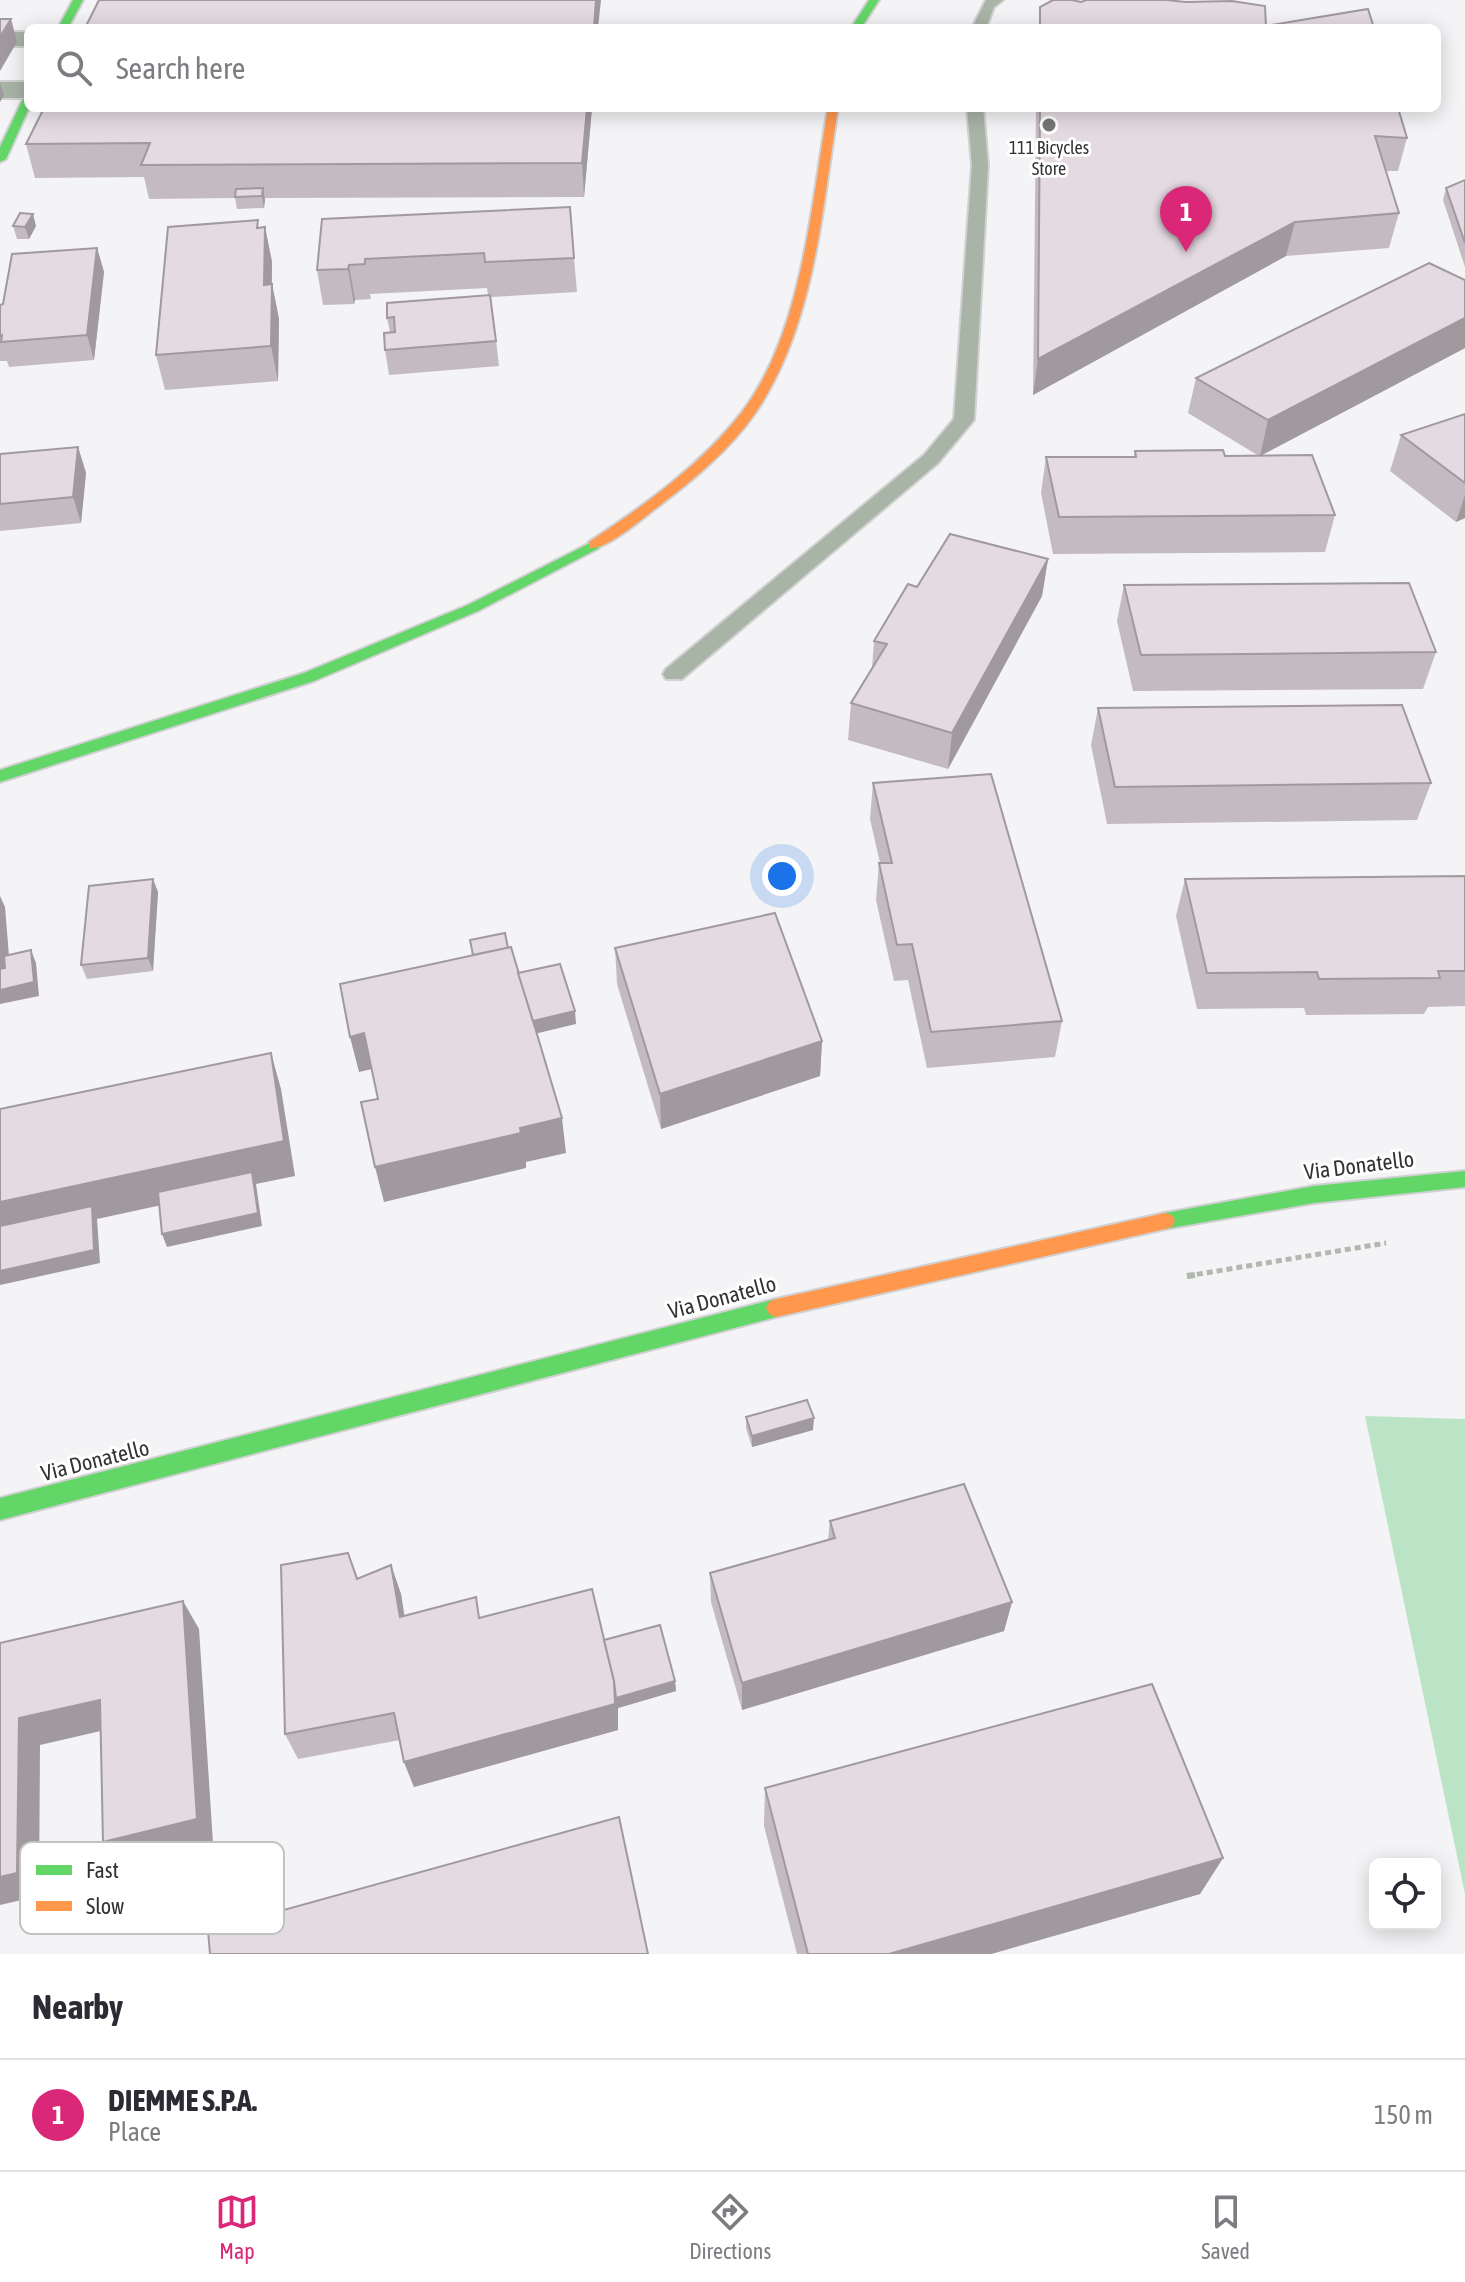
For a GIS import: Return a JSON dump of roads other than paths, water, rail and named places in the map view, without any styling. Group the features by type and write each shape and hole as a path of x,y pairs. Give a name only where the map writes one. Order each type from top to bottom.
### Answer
{"main road":[{"path":"65,24 78,0"},
{"path":"859,24 874,0"},
{"path":"0,159 24,108"},
{"path":"0,776 309,677 473,608 596,544 669,491 725,440 763,391 798,303 832,112"},
{"name":"Via Donatello","path":"0,1509 829,1294 1247,1203 1388,1184 1465,1179"}],"street":[{"path":"0,39 24,39"},
{"path":"0,90 24,90"}],"lane":[{"path":"981,24 988,5 996,0"},
{"path":"674,674 931,459 964,420 980,165 975,112"}],"place":[{"name":"111 Bicycles Store","path":"1049,125"},
{"name":"DIEMME S.P.A.","path":"1186,252"}]}
